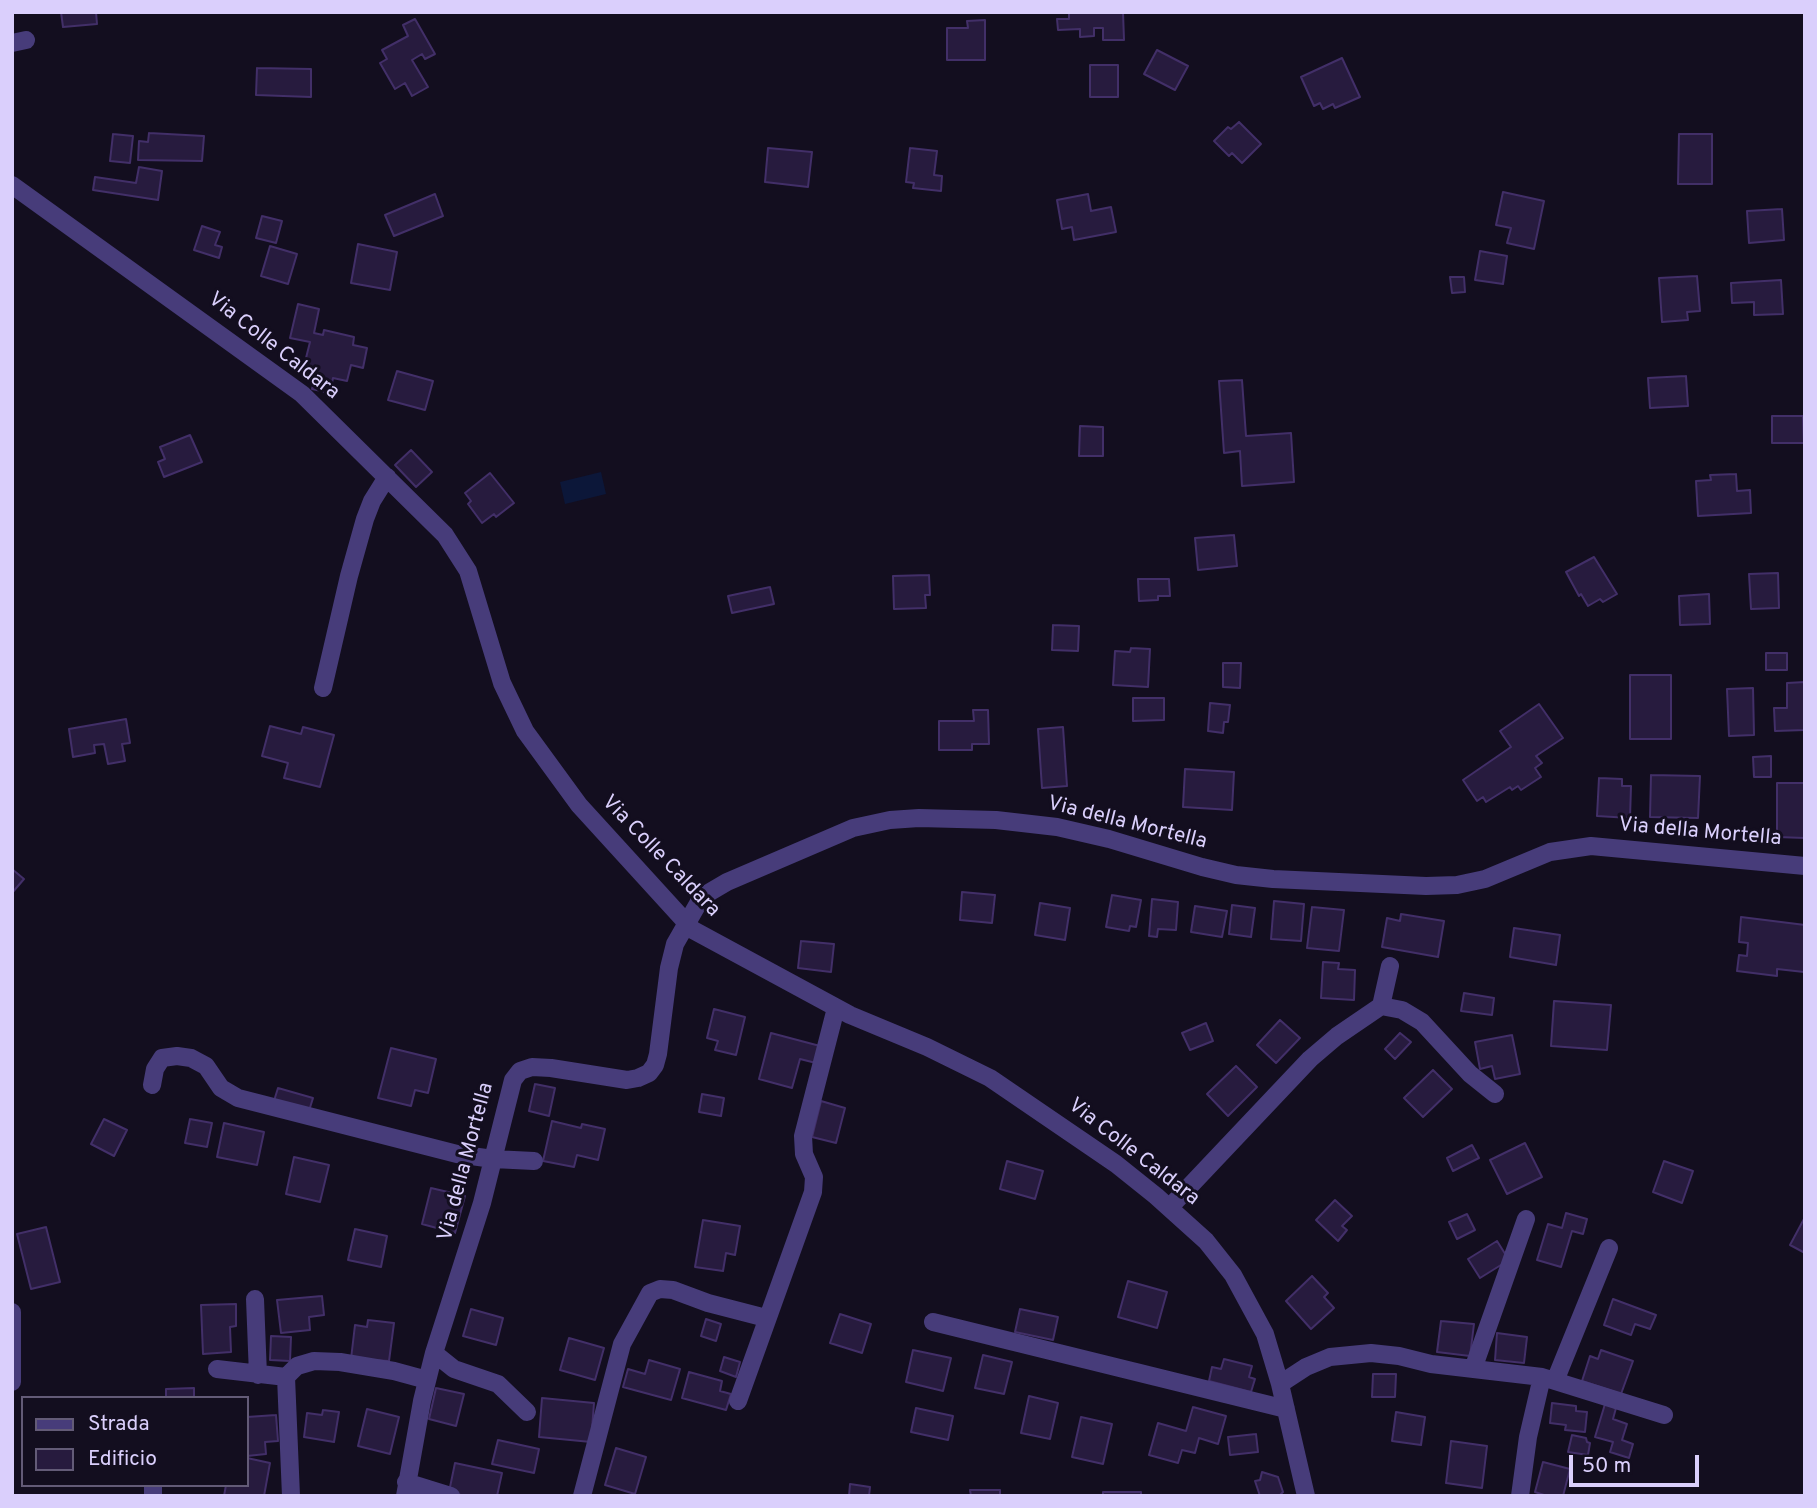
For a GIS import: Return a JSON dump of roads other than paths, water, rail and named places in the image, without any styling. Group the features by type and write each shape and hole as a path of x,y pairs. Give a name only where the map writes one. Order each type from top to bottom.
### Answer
{"street":[{"name":"Via Colle Caldara","path":"12,185 294,387 337,425 445,535 463,559 479,601 502,683 537,750 579,804 693,930 836,1008 990,1078 1116,1164 1170,1207 1213,1249 1233,1275 1262,1327 1280,1384 1306,1496"},
{"path":"323,688 365,519 372,501 387,477"},
{"name":"Via della Mortella","path":"406,1489 434,1353 478,1215 511,1085 520,1071 532,1067 627,1080 644,1077 652,1069 658,1054 674,944 699,902 718,887 846,831 876,822 906,818 996,820 1057,827 1109,839 1202,867 1236,875 1273,879 1457,885 1485,879 1550,852 1591,846 1805,866"},
{"path":"1170,1207 1310,1059 1336,1036 1381,1006 1390,966"},
{"path":"1381,1006 1402,1010 1422,1022 1471,1074 1495,1094"},
{"path":"738,1401 814,1189 814,1174 804,1154 803,1136 836,1008"},
{"path":"152,1085 155,1069 162,1058 191,1058 206,1066 221,1088 238,1098 457,1154 534,1161"},
{"path":"1473,1369 1526,1219"},
{"path":"1520,1496 1528,1437 1548,1379 1609,1248"},
{"path":"582,1496 622,1344 650,1293 660,1289 673,1290 708,1303 766,1318"},
{"path":"255,1299 258,1375"},
{"path":"12,1312 12,1382"},
{"path":"933,1322 1286,1409"},
{"path":"434,1353 454,1368 498,1384 527,1412"},
{"path":"1280,1384 1319,1361 1348,1353 1385,1354 1431,1364 1548,1379 1664,1415"},
{"path":"217,1369 286,1377 302,1364 319,1361 373,1367 427,1380"},
{"path":"286,1377 291,1496"},
{"path":"406,1489 451,1496"}],"water":[{"path":"601,472 606,494 565,504 560,482"}]}
